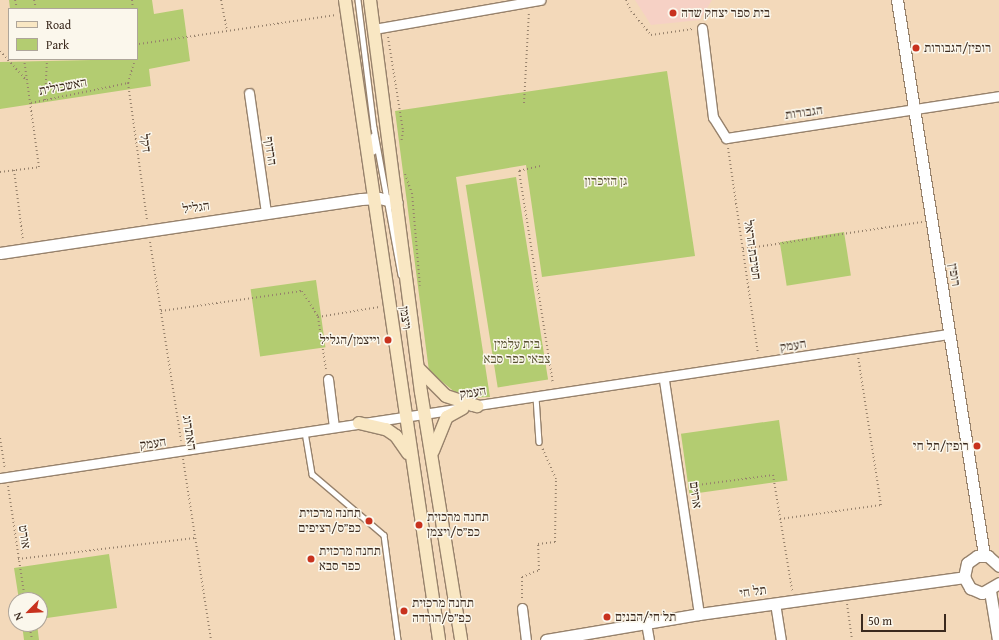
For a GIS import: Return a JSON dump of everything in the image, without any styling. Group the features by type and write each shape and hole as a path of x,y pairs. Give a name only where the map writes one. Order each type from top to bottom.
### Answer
{"main road":[{"name":"ויצמן","path":"345,0 404,417 439,640"},
{"name":"ויצמן","path":"370,0 391,200 411,307 424,414 461,640"},
{"path":"418,368 446,396 477,406"},
{"path":"432,456 440,427 447,417 463,408"},
{"path":"359,423 386,429 396,436 411,458"},
{"path":"458,619 472,640"}],"street":[{"path":"374,28 540,0"},
{"name":"רופין","path":"897,0 984,555"},
{"path":"702,28 713,117 726,138"},
{"name":"הרדוף","path":"249,93 266,212"},
{"name":"הגבורות","path":"726,138 914,111 999,96"},
{"name":"הגליל","path":"0,253 266,212 373,198 391,200"},
{"name":"העמק","path":"3,477 182,453 359,423 664,380 949,334"},
{"path":"328,379 334,427"},
{"name":"ארזים","path":"664,380 699,614"},
{"path":"999,566 984,555 967,563 964,577 975,592 990,592 999,583"},
{"name":"תל חי","path":"546,640 580,637 646,623 699,614 964,577"},
{"path":"990,592 998,640"},
{"path":"776,603 781,640"},
{"path":"522,608 526,640"},
{"path":"646,623 649,640"}],"lane":[{"path":"358,0 374,128 391,200"},
{"path":"373,198 374,128"},
{"path":"536,397 539,442"},
{"path":"305,432 312,474 384,535 398,640"}],"path":[{"path":"221,0 227,30"},
{"path":"626,0 631,11 651,35 702,28"},
{"path":"524,102 530,2"},
{"path":"139,44 227,30 347,14"},
{"path":"386,26 403,131 400,146"},
{"path":"138,38 138,48"},
{"path":"0,51 8,60"},
{"path":"8,60 28,82"},
{"path":"24,60 31,103"},
{"path":"45,100 47,60"},
{"name":"דקל","path":"135,60 128,84 148,229"},
{"name":"האשכולית","path":"0,172 38,166 31,103 128,84"},
{"name":"חטיבת הראל","path":"726,138 760,364"},
{"path":"540,166 519,171 554,395"},
{"path":"403,167 412,193 421,295"},
{"path":"14,170 24,249"},
{"path":"743,249 931,221"},
{"name":"האתרוג","path":"148,229 210,640"},
{"path":"161,311 302,291 318,316 328,379"},
{"path":"318,316 389,305"},
{"path":"780,519 881,505 857,349"},
{"name":"אורט","path":"0,438 3,477 24,592"},
{"path":"522,608 522,577 539,570 538,544 555,542 556,479 539,442"},
{"path":"681,488 773,475 793,600"},
{"path":"18,559 195,538"},
{"path":"845,593 852,640"}],"shaded area":[{"name":"בית ספר יצחק שדה","path":"635,0 712,0 700,20 651,25"}],"green space":[{"path":"9,0 152,0 154,14 183,9 190,61 149,69 151,86 0,109 0,62 138,60 138,8 10,8"},
{"name":"גן הזיכרון","path":"667,71 695,256 542,277 526,165 456,177 490,397 462,398 429,371 395,111"},
{"name":"בית עלמין צבאי כפר סבא","path":"516,177 548,379 498,387 466,185"},
{"path":"844,232 851,275 787,286 780,242"},
{"path":"316,280 325,347 260,357 251,289"},
{"path":"779,420 787,480 689,494 681,434"},
{"path":"109,554 117,608 48,618 48,592 18,592 14,568"},
{"path":"23,632 38,632 39,640 24,640"}],"place":[{"name":"בית ספר יצחק שדה","path":"673,13"},
{"name":"רופין/הגבורות","path":"916,48"},
{"name":"וייצמן/הגליל","path":"388,340"},
{"name":"רופין/תל חי","path":"977,446"},
{"name":"תחנה מרכזית כפ״ס/רציפים","path":"369,521"},
{"name":"תחנה מרכזית כפ״ס/ויצמן","path":"419,525"},
{"name":"תחנה מרכזית כפר סבא","path":"311,559"},
{"name":"תחנה מרכזית כפ״ס/הורדה","path":"404,611"},
{"name":"תל חי/הבנים","path":"607,617"}]}
